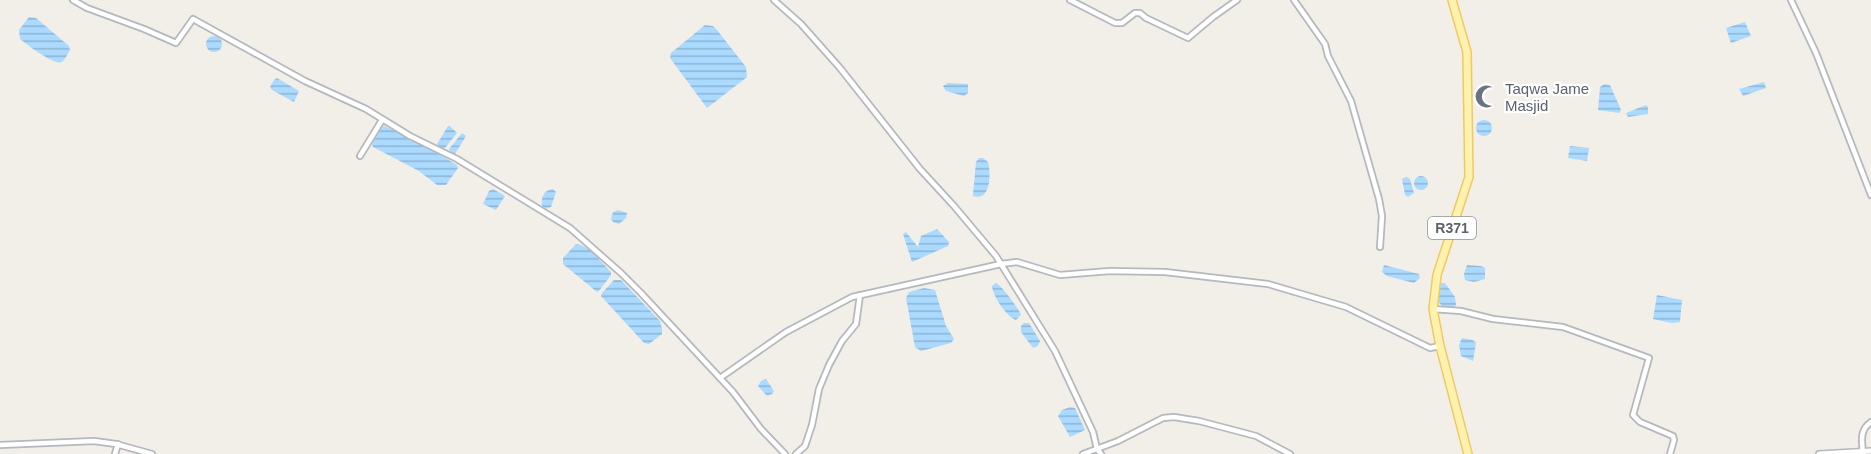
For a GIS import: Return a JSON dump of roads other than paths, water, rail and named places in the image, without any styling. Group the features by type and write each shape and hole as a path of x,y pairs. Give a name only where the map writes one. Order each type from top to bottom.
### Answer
{"main road":[{"name":"R371","path":"1452,0 1467,52 1468,177 1437,275 1433,309 1440,346 1468,454"}],"street":[{"path":"73,0 87,8 176,43 193,19 305,81 366,109 382,120 457,159 570,228 621,273 720,378 761,429 785,454"},
{"path":"774,0 801,24 840,68 920,169 954,206 1001,264 1055,351 1101,454"},
{"path":"1070,0 1108,21 1120,24 1135,13 1140,13 1188,38 1237,0"},
{"path":"1294,0 1325,44 1328,56 1351,101 1383,216 1380,247"},
{"path":"1791,0 1816,53 1871,195"},
{"path":"360,156 382,120"},
{"path":"720,378 786,332 852,297 1017,262 1060,275 1110,271 1165,272 1268,284 1346,307 1430,348 1440,346"},
{"path":"796,454 805,446 819,389 831,360 842,341 856,324 860,295"},
{"path":"1433,309 1461,311 1493,318 1563,327 1649,358 1633,415 1640,422 1672,436 1674,440 1670,454"},
{"path":"1083,454 1118,441 1163,418 1174,417 1256,436 1290,454"},
{"path":"1863,453 1861,439 1866,426 1871,422"},
{"path":"0,445 76,441 118,444 152,454"},
{"path":"115,454 118,444"},
{"path":"1819,454 1871,451"}],"water":[{"path":"29,17 36,18 69,46 70,50 62,62 47,58 20,39 19,30"},
{"path":"1745,22 1751,36 1731,43 1726,28"},
{"path":"705,25 713,26 717,30 746,67 747,77 707,108 670,58 671,53"},
{"path":"214,36 220,38 222,44 220,50 214,52 208,50 206,44 208,38"},
{"path":"277,78 299,91 294,102 272,90 270,87"},
{"path":"1764,82 1766,88 1743,96 1739,89"},
{"path":"948,83 968,84 968,93 964,96 946,91 943,86"},
{"path":"1604,84 1610,85 1621,110 1619,113 1598,110 1600,87"},
{"path":"1646,105 1648,114 1628,117 1626,113"},
{"path":"1484,120 1492,128 1484,136 1476,128"},
{"path":"384,126 420,143 457,165 458,168 446,185 437,185 419,171 373,147 372,144"},
{"path":"448,126 457,133 445,148 441,149 437,144"},
{"path":"462,133 466,136 455,154 450,153 449,149"},
{"path":"1570,146 1589,148 1587,161 1568,158"},
{"path":"979,158 988,162 989,173 986,191 979,197 973,194 976,162"},
{"path":"1418,176 1424,176 1428,183 1424,190 1418,190 1414,186 1414,180"},
{"path":"1406,177 1410,179 1414,193 1408,197 1405,195 1402,179"},
{"path":"493,189 505,196 496,210 483,204 489,191"},
{"path":"553,189 556,192 551,207 545,209 542,206 543,195"},
{"path":"618,210 627,213 626,218 619,224 611,219 613,212"},
{"path":"937,229 949,242 948,246 912,262 903,234 906,232 918,247 921,236"},
{"path":"576,244 590,251 611,272 597,292 563,264 563,258"},
{"path":"1384,265 1419,274 1420,278 1414,283 1387,276 1382,272"},
{"path":"1467,265 1485,268 1485,279 1474,282 1465,280"},
{"path":"614,280 621,280 660,321 662,334 649,344 644,343 601,296"},
{"path":"996,283 1006,292 1020,312 1021,315 1016,320 998,301 992,286"},
{"path":"1441,283 1445,283 1455,297 1456,305 1452,310 1438,302"},
{"path":"924,288 935,290 946,326 954,339 951,343 921,351 915,347 906,298 909,292"},
{"path":"1657,295 1682,300 1680,322 1672,323 1653,319"},
{"path":"1029,323 1040,341 1038,346 1033,348 1021,332 1021,326"},
{"path":"1462,338 1473,340 1476,343 1473,361 1461,356 1459,345"},
{"path":"766,379 774,391 767,396 758,386"},
{"path":"1075,408 1085,430 1070,437 1058,416 1062,410"}],"place":[{"name":"Taqwa Jame Masjid","path":"1487,97"}]}
